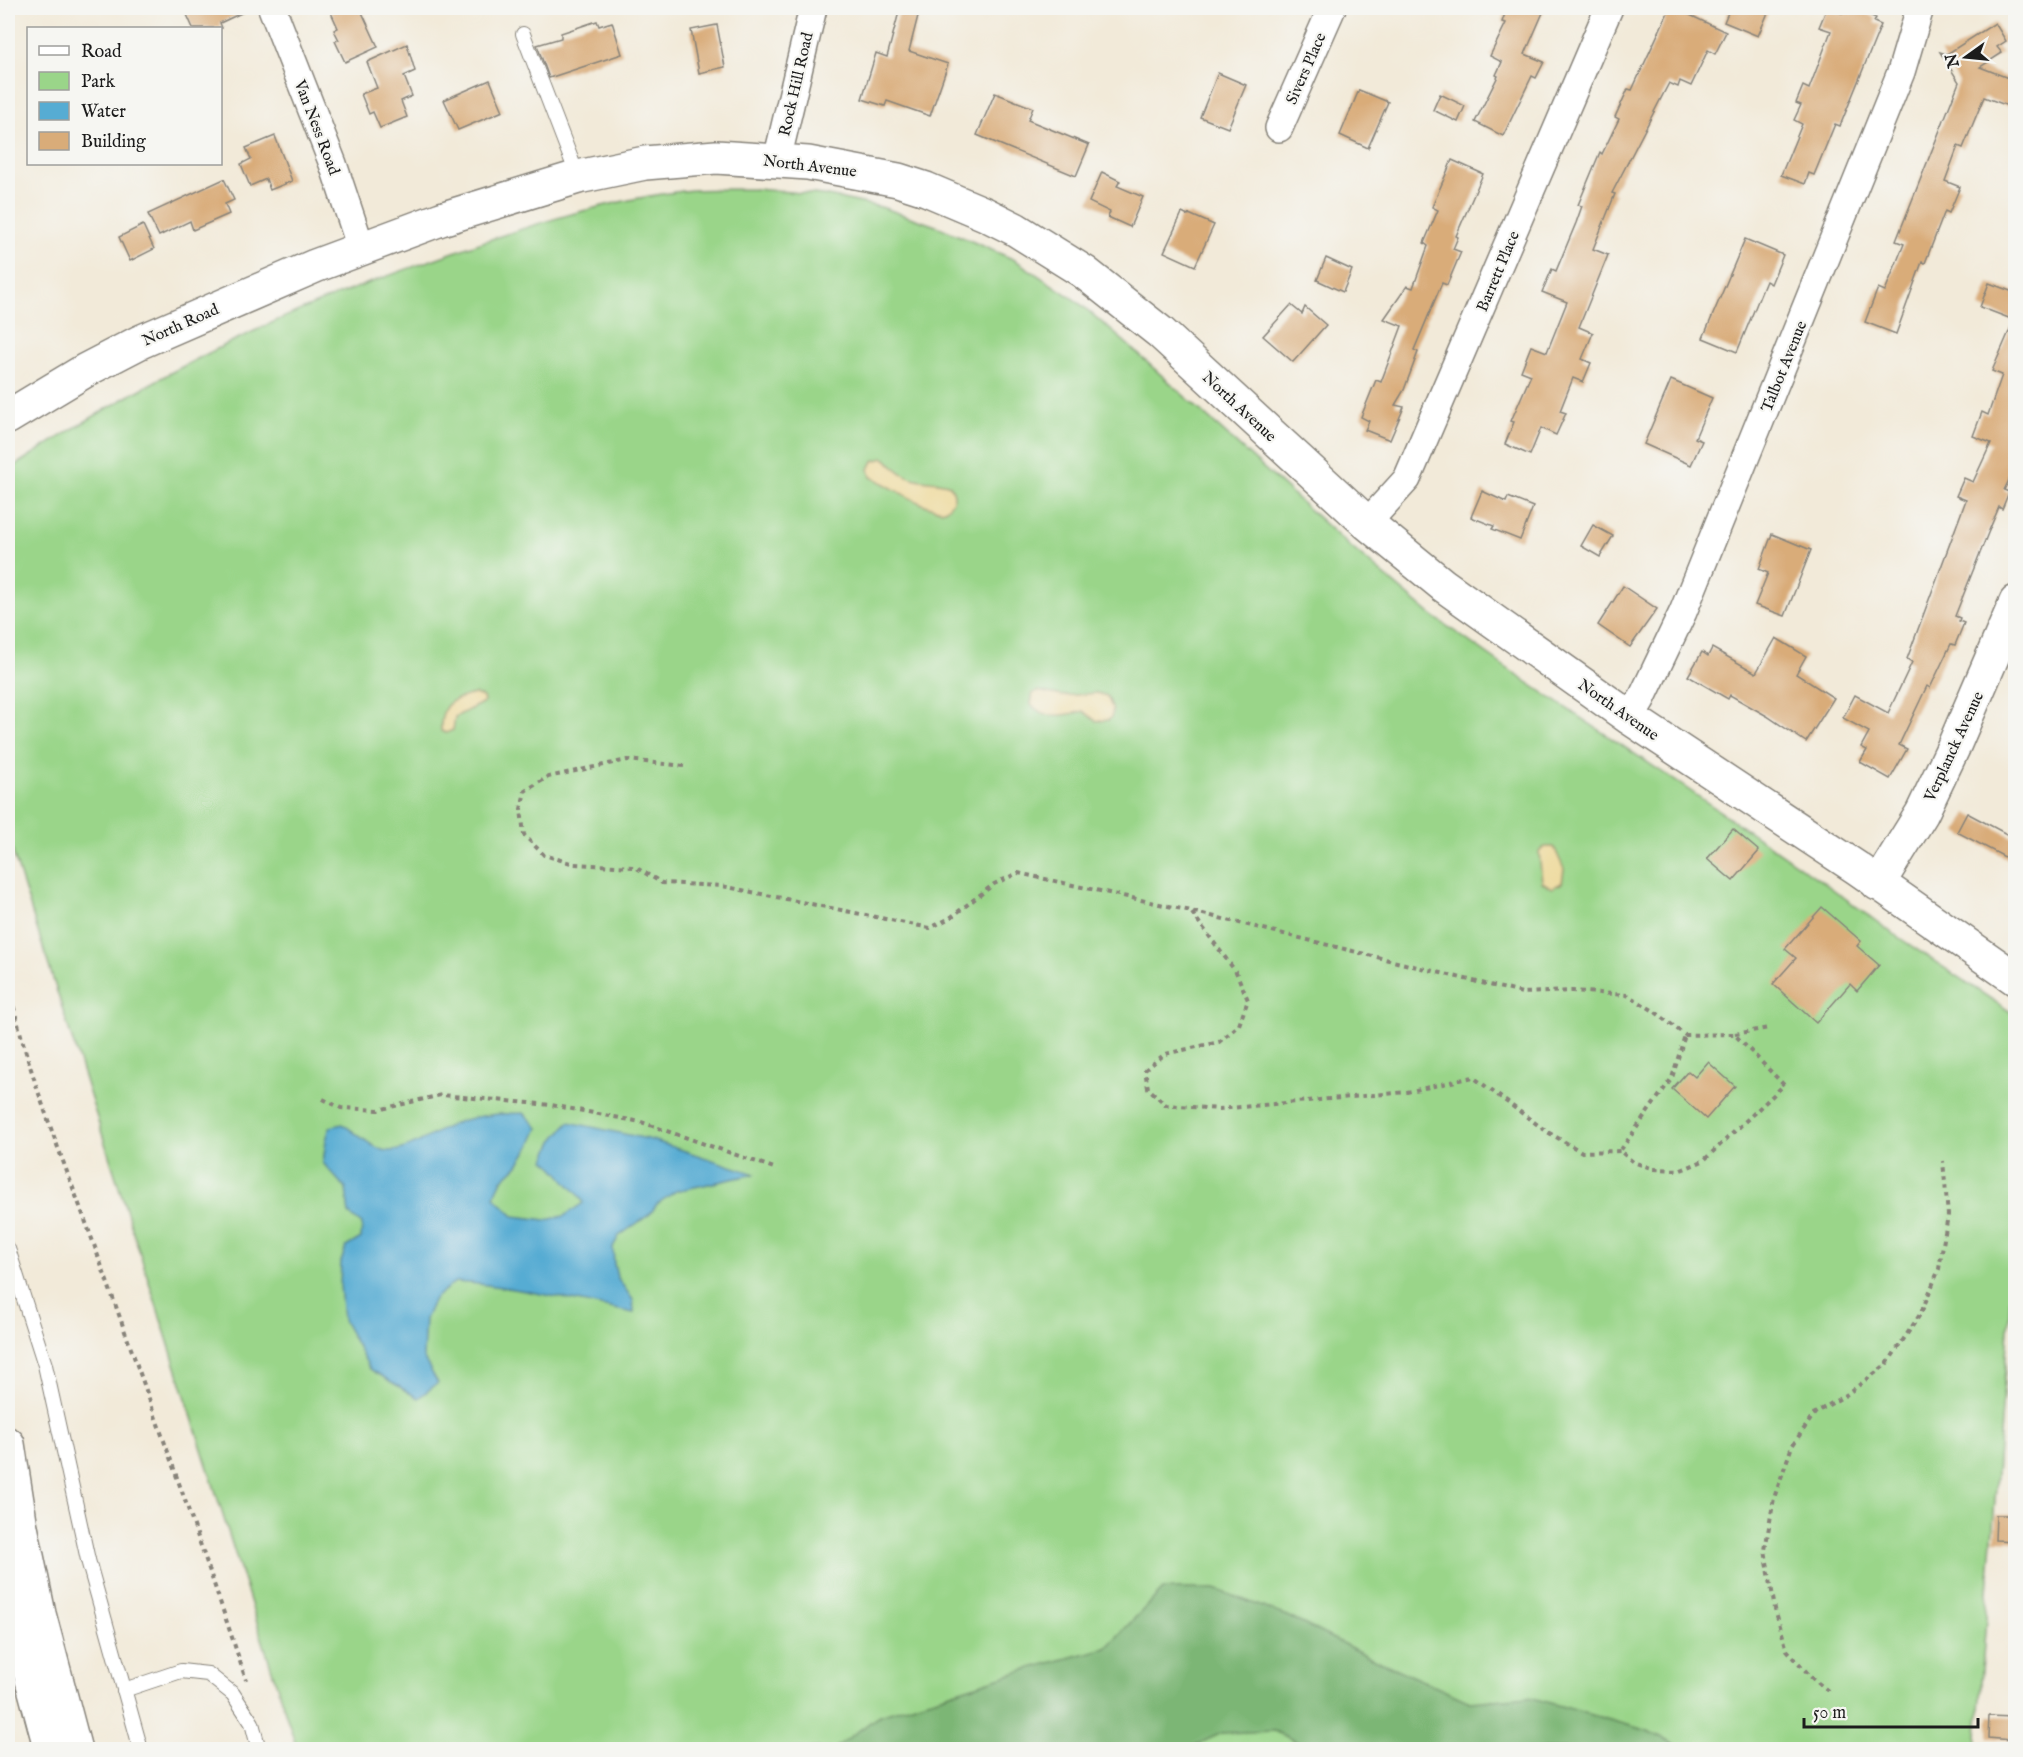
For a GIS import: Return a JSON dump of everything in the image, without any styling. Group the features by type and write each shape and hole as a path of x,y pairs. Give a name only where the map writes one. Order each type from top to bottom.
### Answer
{"main road":[{"name":"North Avenue","path":"361,248 441,219 578,177 645,164 716,157 808,163 867,173 926,189 985,214 1048,248 1111,291 1160,332 1367,523 1478,612 1630,718 2016,979"},
{"name":"North Road","path":"8,417 87,369 140,342 196,316 361,248"},
{"name":"Verplanck Avenue","path":"1878,884 1922,813 1938,781 2016,602"},
{"path":"8,1444 21,1527 39,1614 75,1749"},
{"path":"8,1591 51,1749"}],"street":[{"name":"Van Ness Road","path":"272,8 333,164 361,248"},
{"name":"Rock Hill Road","path":"777,160 813,8"},
{"name":"Sivers Place","path":"1279,128 1332,8"},
{"name":"Barrett Place","path":"1367,523 1407,479 1609,8"},
{"name":"Talbot Avenue","path":"1630,718 1641,700 1688,601 1901,72 1920,8"}],"lane":[{"path":"524,34 578,177"},
{"path":"8,1249 45,1365 88,1560 141,1749"},
{"path":"124,1690 181,1671 208,1674 233,1694 252,1723 259,1749"}],"path":[{"path":"684,766 627,760 548,777 525,791 521,809 524,835 544,855 574,864 635,867 662,883 722,886 930,928 951,918 994,884 1018,873 1191,911 1521,993 1572,991 1627,996 1654,1011 1685,1035 1734,1034 1769,1028"},
{"path":"1191,911 1236,972 1248,1000 1239,1024 1219,1041 1165,1054 1145,1070 1148,1088 1166,1105 1219,1109 1285,1105 1407,1092 1473,1077 1546,1131 1582,1152 1620,1151 1633,1162 1654,1169 1681,1170 1702,1161 1784,1085 1734,1034"},
{"path":"8,980 14,1012 47,1113 214,1580 249,1689"},
{"path":"1620,1151 1672,1078 1685,1035"},
{"path":"323,1099 341,1108 378,1110 441,1095 551,1105 641,1122 774,1168"},
{"path":"1828,1691 1812,1678 1787,1650 1775,1609 1765,1550 1774,1498 1792,1446 1815,1413 1846,1395 1887,1364 1921,1313 1939,1269 1948,1215 1943,1161"}],"green space":[{"path":"756,189 823,195 881,207 939,227 1015,260 1078,302 1346,543 1430,614 1830,887 1892,933 2015,1015 2015,1238 1976,1749 297,1749 8,837 8,470 70,430 198,358 285,317 367,284 491,239 618,202 683,191"},
{"path":"1163,1589 1215,1589 1287,1616 1376,1660 1470,1702 1529,1697 1645,1730 1688,1749 1327,1750 1304,1745 1274,1731 1222,1733 1185,1750 834,1749 880,1715 1034,1667 1106,1648"}],"sand":[{"path":"884,458 907,476 950,485 954,493 953,501 945,510 937,509 918,502 871,477 869,469 873,461"},
{"path":"1038,691 1063,696 1097,693 1107,696 1112,708 1111,717 1109,720 1096,721 1083,711 1056,715 1042,713 1031,704 1033,693"},
{"path":"475,694 483,697 484,702 455,717 453,730 446,733 441,731 442,715 448,704 459,698"},
{"path":"1544,847 1554,847 1564,869 1562,883 1552,888 1542,882 1539,852"}],"water":[{"path":"524,1113 538,1128 518,1165 502,1180 494,1197 514,1216 546,1220 564,1216 583,1203 579,1195 545,1160 553,1141 569,1122 652,1140 755,1174 676,1191 657,1204 650,1214 619,1236 613,1247 614,1264 617,1277 633,1300 634,1313 522,1290 455,1282 434,1299 425,1319 423,1357 438,1383 418,1398 370,1369 343,1320 341,1262 346,1247 361,1238 362,1224 349,1214 346,1189 323,1163 330,1127 342,1124 377,1148 389,1151 416,1144 453,1124 469,1119"}],"building":[{"path":"184,8 252,8 220,23 222,27 193,27"},
{"path":"329,8 360,8 378,47 345,62 335,41 339,40 334,30 338,28"},
{"path":"900,8 920,8 909,51 948,64 930,116 887,101 885,106 862,99 876,53 887,57"},
{"path":"1507,8 1545,8 1525,54 1544,62 1536,78 1532,76 1503,136 1475,122 1498,76 1496,75 1502,62 1490,56 1506,23 1502,22"},
{"path":"1670,8 1675,8 1726,32 1715,54 1708,50 1691,86 1680,81 1678,87 1669,83 1612,193 1615,194 1593,249 1608,255 1579,327 1593,333 1582,359 1591,363 1583,382 1573,378 1560,411 1566,413 1556,435 1541,428 1530,455 1505,444 1514,422 1511,421 1531,375 1521,371 1531,346 1547,352 1567,302 1542,292 1552,269 1556,271 1582,206 1578,205 1600,152 1602,154 1619,119 1615,117 1628,89 1632,90"},
{"path":"1730,8 1770,8 1758,36 1724,22"},
{"path":"1827,8 1842,13 1845,8 1853,8 1876,18 1874,22 1881,25 1840,126 1835,124 1814,175 1809,173 1805,184 1781,175 1802,124 1794,120 1801,105 1796,103 1803,86 1809,89 1831,31 1819,27"},
{"path":"597,21 599,26 612,22 622,54 549,78 537,45 561,38 561,33"},
{"path":"1995,23 2006,41 1997,47 2002,53 1980,67 2016,81 2016,109 1984,97 1963,148 1958,146 1945,181 1960,187 1949,213 1945,211 1925,263 1922,262 1896,334 1865,322 1878,288 1885,291 1904,244 1896,241 1959,82 1940,52 1947,54"},
{"path":"717,25 725,67 699,73 691,30"},
{"path":"407,44 415,71 404,76 412,96 401,101 407,117 380,128 373,112 369,114 361,94 377,88 367,62"},
{"path":"1218,73 1246,85 1228,128 1200,117"},
{"path":"490,80 503,111 458,130 444,100"},
{"path":"1359,90 1388,102 1368,148 1340,135"},
{"path":"995,93 1033,108 1028,120 1089,145 1076,176 977,135"},
{"path":"1440,94 1465,106 1458,122 1433,110"},
{"path":"275,136 292,181 270,190 266,179 250,186 241,164 251,159 246,148"},
{"path":"1452,160 1483,174 1456,236 1458,237 1453,249 1461,252 1447,285 1442,283 1414,350 1418,352 1404,390 1395,405 1404,407 1390,440 1365,430 1369,421 1361,417 1376,380 1381,382 1402,326 1384,319 1407,286 1413,288 1428,246 1424,243 1438,210 1432,207"},
{"path":"1102,172 1120,181 1117,186 1143,197 1130,227 1108,217 1110,212 1089,202"},
{"path":"224,179 234,200 225,204 229,214 193,230 190,221 159,236 148,214"},
{"path":"1182,213 1214,225 1195,266 1164,252"},
{"path":"143,225 154,249 130,261 119,237"},
{"path":"1745,239 1783,255 1771,284 1766,281 1737,352 1703,338"},
{"path":"1326,258 1352,270 1343,292 1317,280"},
{"path":"1989,283 2016,293 2016,466 2004,490 2009,492 2002,509 1999,507 1955,616 1964,623 1955,645 1951,644 1930,688 1927,686 1899,745 1907,749 1890,779 1860,762 1867,750 1861,747 1869,732 1843,718 1855,695 1888,713 1912,662 1907,659 1966,500 1956,496 1964,478 1973,482 1991,443 1973,436 1982,412 1988,415 2002,375 1992,371 2014,320 1980,307"},
{"path":"1291,305 1302,314 1305,307 1326,325 1293,362 1263,336"},
{"path":"1671,380 1712,398 1695,438 1702,441 1691,465 1644,444"},
{"path":"1482,491 1506,502 1508,497 1533,507 1520,540 1492,529 1494,526 1471,517"},
{"path":"1593,525 1613,536 1600,557 1581,546"},
{"path":"1772,534 1811,550 1785,616 1755,605 1768,573 1759,569"},
{"path":"1623,586 1657,609 1630,647 1598,625"},
{"path":"1776,638 1806,656 1796,674 1834,698 1806,742 1730,695 1728,699 1688,676 1702,652 1708,656 1712,648 1756,673"},
{"path":"1967,813 2016,839 2016,863 1957,832"},
{"path":"1733,829 1759,851 1733,881 1707,859"},
{"path":"1822,907 1861,941 1857,946 1879,965 1857,991 1850,984 1816,1023 1773,984 1796,958 1785,949"},
{"path":"1708,1062 1735,1086 1706,1119 1672,1089 1688,1071 1695,1077"},
{"path":"1996,1515 2016,1515 2016,1541 1995,1540"},
{"path":"1989,1716 2013,1717 2012,1740 1988,1738"}]}
